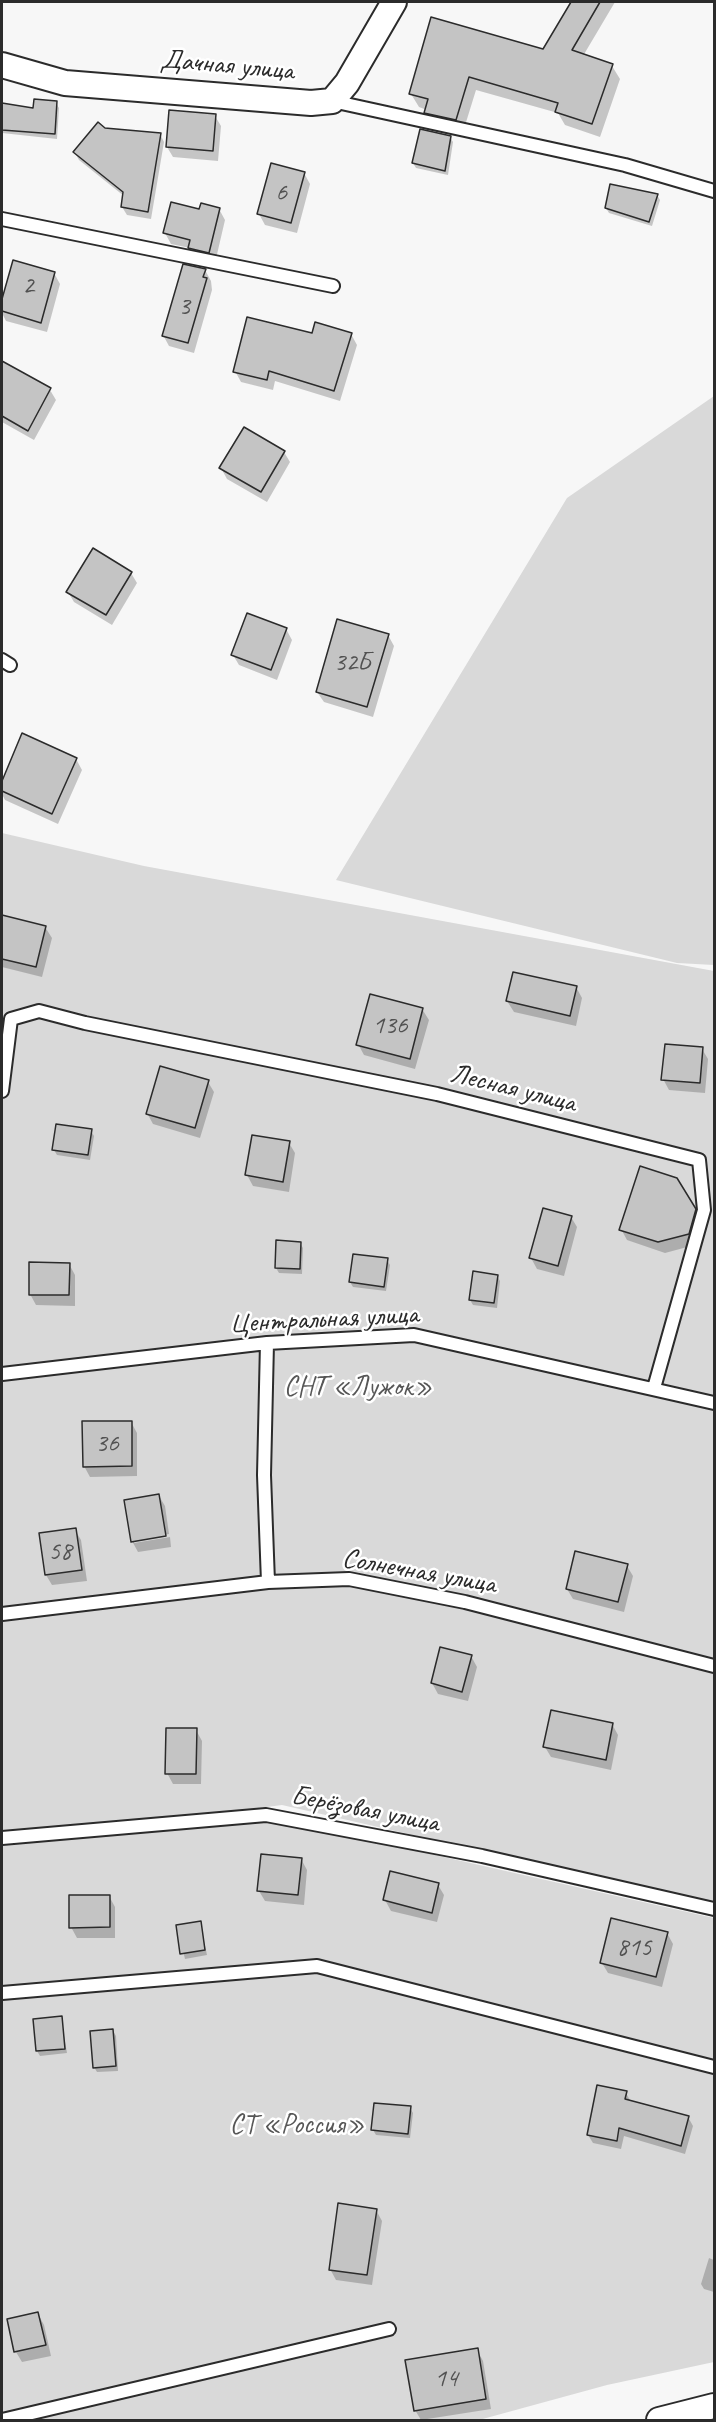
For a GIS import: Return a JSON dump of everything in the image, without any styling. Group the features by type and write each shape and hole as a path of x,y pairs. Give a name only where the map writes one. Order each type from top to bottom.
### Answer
{"street":[{"name":"Дачная улица","path":"2,65 64,83 311,104 332,101 347,82 394,2"},
{"path":"658,2421 714,2406"}],"lane":[{"path":"332,101 625,165 714,191"},
{"path":"2,219 333,286"},
{"name":"Лесная улица","path":"2,1091 11,1019 39,1011 85,1023 437,1094 699,1160 704,1210 654,1388"},
{"name":"Центральная улица","path":"2,1374 267,1343 414,1335 654,1388 714,1404"},
{"path":"267,1343 264,1475 268,1582"},
{"name":"Солнечная улица","path":"2,1614 268,1582 350,1579 465,1602 714,1666"},
{"name":"Берёзовая улица","path":"2,1838 266,1815 482,1856 714,1909"},
{"path":"2,1993 317,1966 714,2067"},
{"path":"2,2420 389,2329"}],"green space":[{"path":"714,396 714,965 677,963 336,880 567,498"},
{"name":"СНТ «Лужок»","path":"2,833 144,866 714,971 714,1904 282,1805 191,1817 2,1833"},
{"name":"СТ «Россия»","path":"280,1820 714,1918 714,2362 607,2385 479,2420 2,2420 2,1845"}],"building":[{"path":"571,2 600,2 572,50 613,64 592,124 555,112 558,103 469,77 456,120 424,113 428,99 409,94 431,17 543,49"},
{"path":"34,99 57,101 55,134 2,130 2,103 33,108"},
{"path":"169,110 216,114 213,151 166,147"},
{"path":"98,122 105,128 161,133 148,212 121,207 123,192 73,152"},
{"path":"420,129 451,136 445,171 412,163"},
{"path":"271,163 305,172 291,223 257,214"},
{"path":"610,184 658,194 649,222 605,208"},
{"path":"171,202 199,209 201,203 220,208 209,253 188,248 190,240 163,233"},
{"path":"13,260 55,272 41,323 2,311 2,299"},
{"path":"183,264 206,269 203,277 207,278 188,343 162,336"},
{"path":"247,317 312,333 315,322 352,333 334,391 269,371 267,380 233,372"},
{"path":"2,361 51,388 28,431 2,416"},
{"path":"244,427 285,451 261,492 219,468"},
{"path":"93,548 132,572 106,615 66,592"},
{"path":"247,613 287,628 271,670 231,655"},
{"path":"337,619 389,634 367,707 316,692"},
{"path":"22,733 77,758 52,814 2,791 2,781"},
{"path":"2,915 46,926 36,967 2,959"},
{"path":"513,972 577,986 570,1016 506,1001"},
{"path":"370,994 423,1008 410,1059 356,1045"},
{"path":"665,1044 703,1047 700,1083 661,1080"},
{"path":"160,1066 209,1080 195,1128 146,1114"},
{"path":"56,1124 92,1129 88,1155 52,1150"},
{"path":"252,1135 290,1141 283,1182 245,1175"},
{"path":"640,1166 677,1178 696,1209 689,1234 658,1242 619,1230"},
{"path":"543,1208 572,1216 558,1266 529,1258"},
{"path":"276,1240 301,1242 300,1269 275,1268"},
{"path":"353,1254 388,1258 384,1287 349,1282"},
{"path":"29,1262 70,1263 69,1295 29,1295"},
{"path":"473,1271 498,1275 494,1303 469,1300"},
{"path":"82,1421 132,1421 132,1466 83,1467"},
{"path":"159,1494 166,1536 131,1542 124,1500"},
{"path":"76,1528 82,1570 45,1575 39,1533"},
{"path":"575,1551 628,1564 618,1602 566,1589"},
{"path":"440,1647 472,1655 462,1692 431,1683"},
{"path":"551,1710 613,1723 606,1760 543,1747"},
{"path":"166,1728 197,1728 196,1774 165,1774"},
{"path":"261,1854 302,1858 298,1895 257,1891"},
{"path":"390,1871 439,1883 432,1913 383,1900"},
{"path":"69,1895 110,1895 110,1927 69,1928"},
{"path":"611,1918 668,1932 656,1977 600,1963"},
{"path":"201,1921 205,1950 180,1954 176,1925"},
{"path":"62,2016 65,2049 36,2051 33,2019"},
{"path":"113,2029 116,2066 93,2068 90,2031"},
{"path":"597,2085 627,2091 625,2099 689,2116 681,2146 619,2128 617,2141 587,2135"},
{"path":"374,2103 411,2106 408,2134 371,2130"},
{"path":"338,2203 377,2209 367,2275 329,2270"},
{"path":"38,2312 46,2345 14,2352 7,2319"},
{"path":"478,2348 486,2399 414,2411 405,2360"}]}
